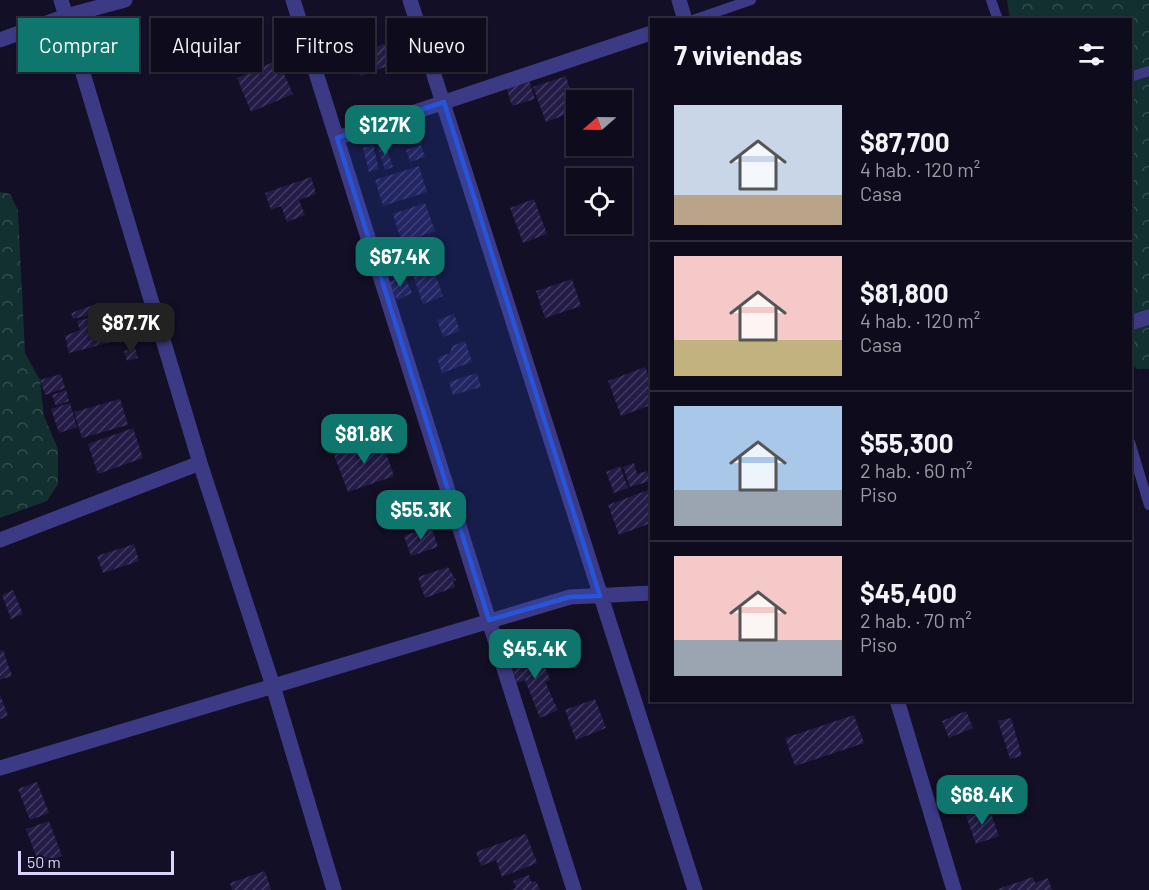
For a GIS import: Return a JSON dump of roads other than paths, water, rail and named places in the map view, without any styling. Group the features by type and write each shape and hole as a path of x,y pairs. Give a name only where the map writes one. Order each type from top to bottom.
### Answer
{"street":[{"path":"61,0 200,464 273,686 334,890"},
{"path":"0,40 66,15 125,0"},
{"path":"293,0 574,890"},
{"path":"410,0 695,890"},
{"path":"679,0 684,18"},
{"path":"337,138 650,33"},
{"path":"1132,323 1149,317"},
{"path":"0,540 200,464"},
{"path":"0,768 570,597 650,593"},
{"path":"898,702 954,890"}],"lane":[{"path":"699,18 751,0"},
{"path":"992,0 997,18"},
{"path":"1132,76 1149,71"},
{"path":"1132,449 1149,505"}]}
